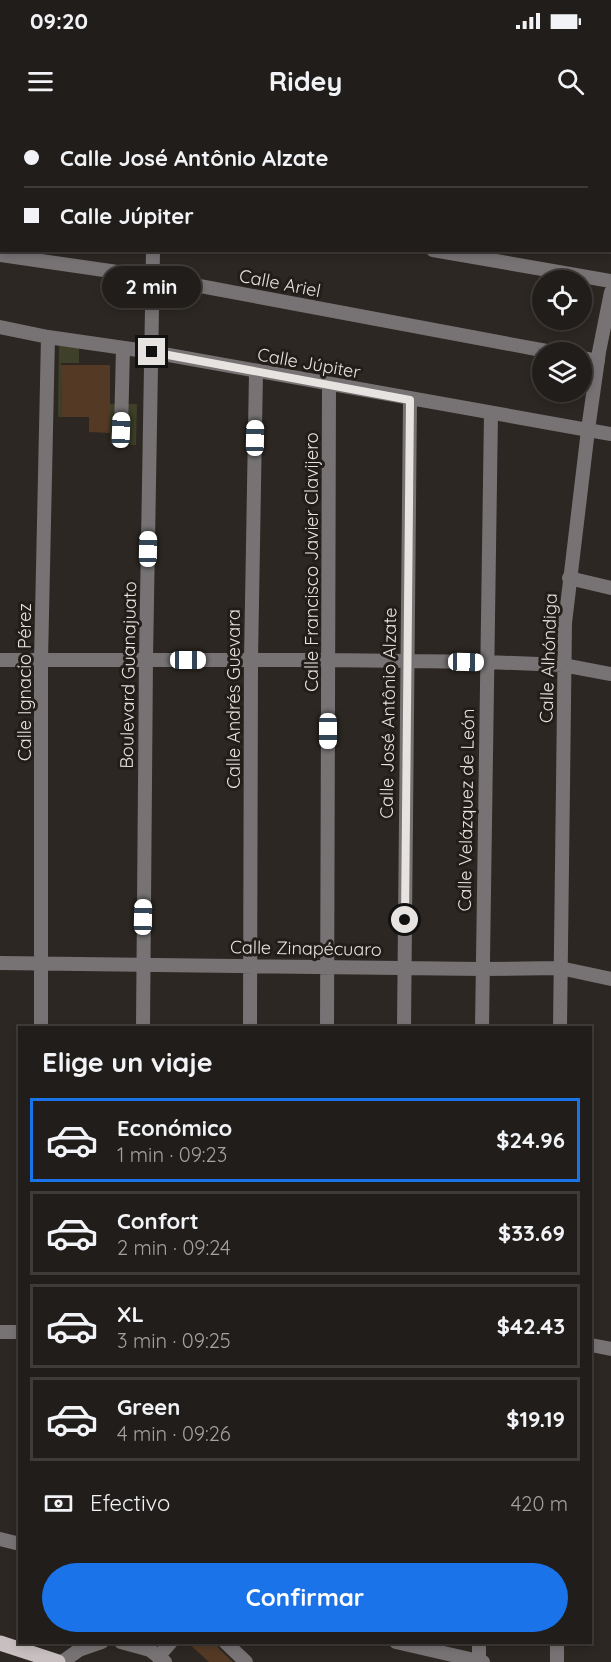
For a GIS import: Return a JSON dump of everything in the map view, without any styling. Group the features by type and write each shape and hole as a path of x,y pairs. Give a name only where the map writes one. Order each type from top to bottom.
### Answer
{"main road":[{"path":"0,1643 60,1662"}],"street":[{"name":"Boulevard Guanajuato","path":"143,1026 153,252"},
{"path":"444,252 611,281"},
{"name":"Calle Ariel","path":"0,255 153,277 532,348"},
{"name":"Calle Alhóndiga","path":"560,1026 563,665 569,578 588,430 603,356 611,292"},
{"name":"Calle Júpiter","path":"0,327 611,434"},
{"name":"Calle Ignacio Pérez","path":"41,1026 41,661 48,337"},
{"path":"121,430 123,348"},
{"name":"Calle Andrés Guevara","path":"250,1026 251,660 256,372"},
{"name":"Calle Francisco Javier Clavijero","path":"327,1026 329,385"},
{"name":"Calle José Antônio Alzate","path":"404,1026 410,400"},
{"name":"Calle Velázquez de León","path":"482,1026 491,413"},
{"path":"569,578 611,588"},
{"path":"0,660 486,662 563,665 611,674"},
{"name":"Calle Zinapécuaro","path":"0,963 560,968 611,979"},
{"path":"0,1332 18,1332"},
{"path":"592,1345 611,1349"},
{"path":"0,1539 18,1544"},
{"path":"60,1662 79,1650 96,1644"},
{"path":"127,1644 155,1653 168,1644"},
{"path":"227,1644 246,1662"},
{"path":"401,1644 481,1662 479,1644"},
{"path":"557,1644 557,1662"},
{"path":"0,1650 36,1662"}],"green space":[{"path":"59,345 79,348 79,363 61,363 62,417 58,417"},
{"path":"110,404 137,404 136,445 110,444"}],"building":[{"path":"61,365 110,365 110,433 89,432 89,417 62,417"},
{"path":"189,1644 217,1644 233,1662 209,1662"}],"route":[{"path":"152,352 410,400 405,920"}]}
